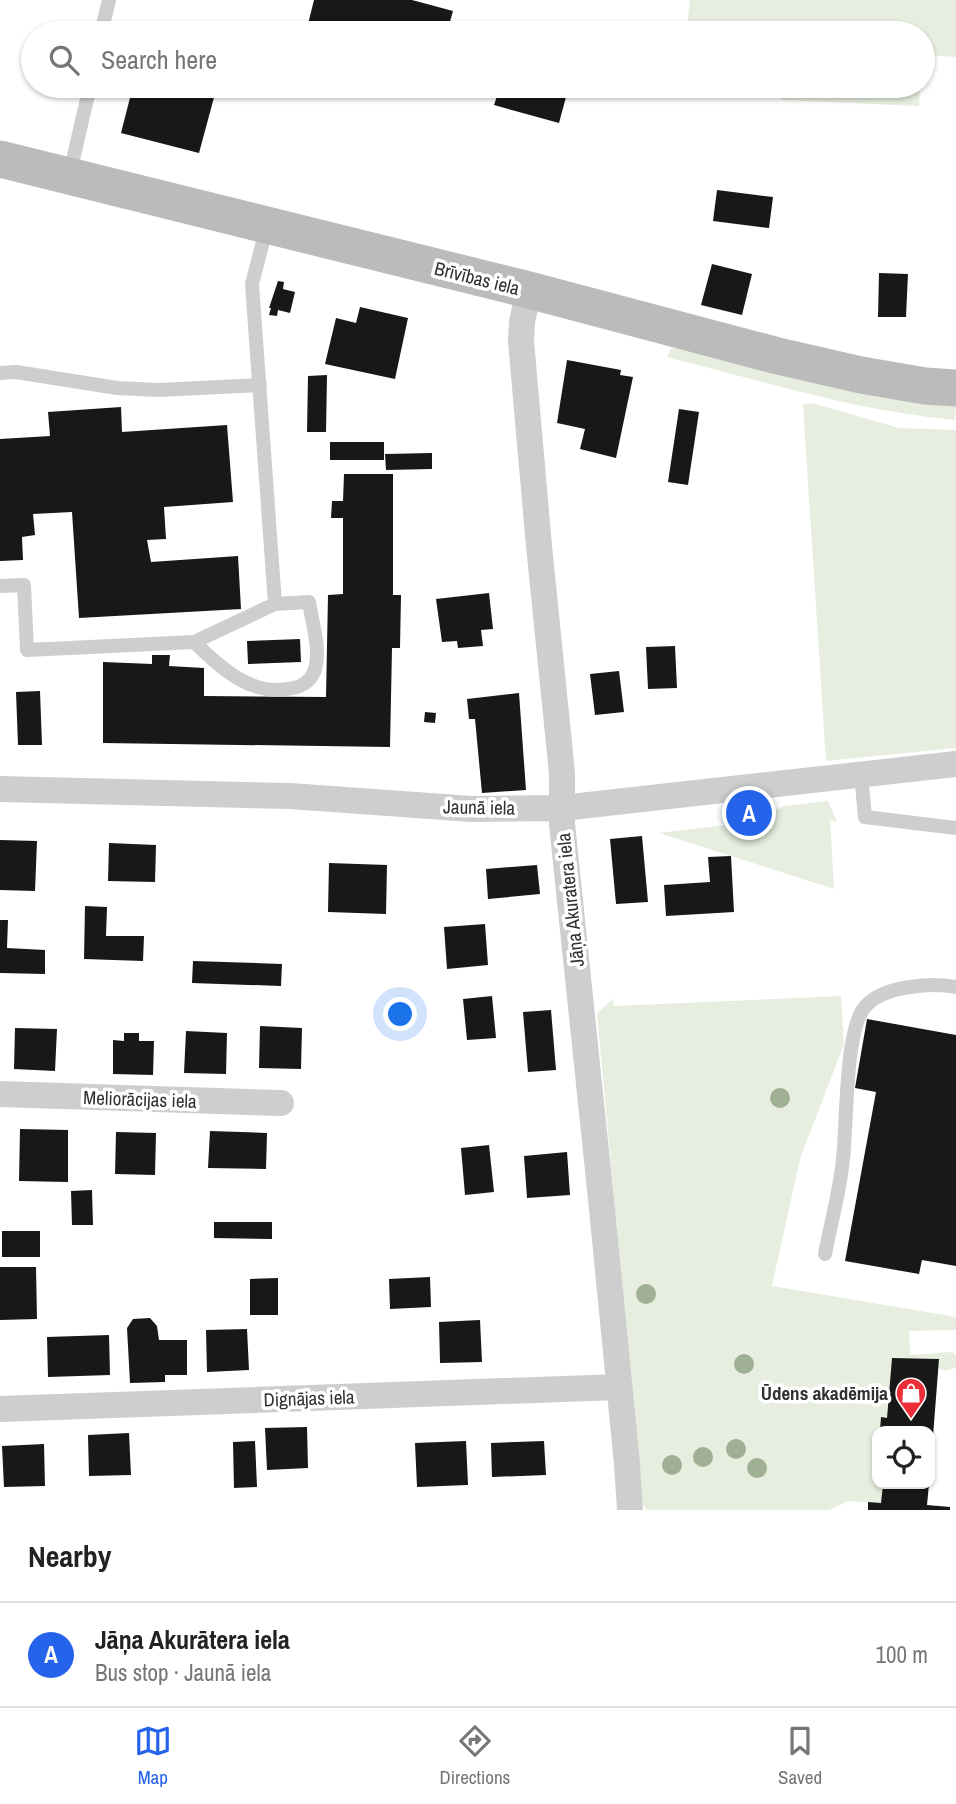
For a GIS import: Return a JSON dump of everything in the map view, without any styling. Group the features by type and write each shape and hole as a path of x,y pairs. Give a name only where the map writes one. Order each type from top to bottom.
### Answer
{"main road":[{"name":"Brīvības iela","path":"0,159 529,290 778,356 899,382 956,388"}],"street":[{"name":"Jāņa Akuratera iela","path":"529,290 521,341 562,773 562,807 630,1510"},
{"name":"Jaunā iela","path":"0,789 290,796 472,809 562,807 956,764"},
{"name":"Meliorācijas iela","path":"0,1094 281,1103"},
{"name":"Dignājas iela","path":"0,1409 618,1387"}],"lane":[{"path":"105,21 109,0"},
{"path":"69,178 87,98"},
{"path":"267,226 252,284 275,604"},
{"path":"0,373 16,372 117,388 158,390 260,385"},
{"path":"0,586 24,585 27,650 194,642 275,604 309,602 316,659 311,679 302,686 276,690 242,681 221,668 194,642"},
{"path":"861,774 865,817 956,828"},
{"path":"825,1254 843,1162 850,1059 862,1011 880,994 895,990 956,987"}],"green space":[{"path":"690,0 956,0 956,57 935,56 935,21 688,21"},
{"path":"781,98 919,98 919,106"},
{"path":"675,347 908,401 956,406 955,420 845,402 667,357"},
{"path":"812,403 899,428 956,430 956,748 826,761 803,405"},
{"path":"828,801 837,822 830,820 834,889 659,833 752,822 784,806"},
{"path":"841,996 844,1044 800,1159 772,1286 956,1317 956,1330 909,1331 910,1355 952,1352 956,1355 956,1367 946,1371 938,1368 938,1359 892,1358 887,1418 882,1418 881,1426 872,1426 872,1489 882,1489 881,1503 848,1501 829,1510 646,1510 642,1501 597,1013 613,999 614,1006"}],"building":[{"path":"314,0 412,0 453,11 450,21 309,21"},
{"path":"130,98 214,98 199,153 121,133"},
{"path":"496,98 566,98 559,123 494,105"},
{"path":"717,190 773,197 769,228 713,221"},
{"path":"712,264 752,274 742,315 701,305"},
{"path":"879,273 908,274 906,317 878,317"},
{"path":"278,281 284,282 283,289 295,292 290,313 278,310 277,316 269,315 269,308"},
{"path":"360,307 408,318 395,379 325,364 336,318 356,323"},
{"path":"567,360 621,370 620,375 633,377 616,458 580,449 585,429 557,423"},
{"path":"327,375 326,432 307,432 308,376"},
{"path":"121,407 122,432 227,425 233,502 164,507 166,539 147,540 151,562 238,556 241,609 79,618 72,512 33,514 35,535 22,537 23,560 0,561 0,439 50,436 48,412"},
{"path":"679,409 699,412 688,485 668,482"},
{"path":"330,442 384,442 384,460 330,460"},
{"path":"432,453 432,469 386,470 385,454"},
{"path":"344,474 393,474 393,595 401,595 400,648 392,648 390,747 103,743 103,662 152,664 152,655 170,655 169,666 204,668 204,696 326,697 328,595 343,594 343,518 331,518 332,501 343,501"},
{"path":"489,593 493,629 481,630 483,646 458,648 457,641 442,642 436,599"},
{"path":"300,639 301,662 248,664 247,641"},
{"path":"675,646 677,688 648,689 646,647"},
{"path":"619,671 624,712 595,715 590,674"},
{"path":"40,691 42,745 18,745 16,692"},
{"path":"519,693 526,790 482,793 475,719 469,719 467,699"},
{"path":"425,712 436,713 435,723 424,722"},
{"path":"642,836 648,902 616,904 610,839"},
{"path":"0,840 37,841 35,891 0,890"},
{"path":"109,843 156,845 155,882 108,881"},
{"path":"731,856 734,912 666,916 664,885 710,882 708,857"},
{"path":"329,863 387,865 386,914 328,912"},
{"path":"537,865 540,894 488,899 486,869"},
{"path":"85,906 107,907 106,936 144,936 143,961 84,959"},
{"path":"0,920 8,920 7,948 45,950 45,974 0,973"},
{"path":"485,924 488,965 447,969 444,927"},
{"path":"193,961 282,964 281,986 192,983"},
{"path":"492,996 496,1038 467,1040 463,999"},
{"path":"551,1010 556,1070 528,1072 523,1012"},
{"path":"867,1019 956,1035 956,1266 922,1260 919,1274 845,1261 876,1092 855,1088"},
{"path":"260,1026 302,1028 301,1069 259,1068"},
{"path":"15,1028 57,1029 55,1071 14,1069"},
{"path":"186,1031 227,1033 226,1074 184,1073"},
{"path":"124,1033 139,1033 139,1041 154,1041 153,1075 113,1074 113,1040 124,1041"},
{"path":"20,1129 68,1130 68,1182 19,1181"},
{"path":"210,1131 267,1133 266,1169 208,1168"},
{"path":"116,1132 156,1133 155,1175 115,1174"},
{"path":"489,1145 494,1192 465,1195 461,1148"},
{"path":"567,1152 570,1195 527,1198 524,1156"},
{"path":"92,1190 93,1225 72,1225 71,1191"},
{"path":"214,1222 272,1222 272,1239 214,1238"},
{"path":"2,1231 40,1231 40,1257 2,1257"},
{"path":"0,1267 36,1267 37,1319 0,1320"},
{"path":"430,1277 431,1307 390,1309 389,1279"},
{"path":"278,1278 278,1315 250,1315 250,1279"},
{"path":"150,1318 157,1326 159,1340 187,1340 187,1375 165,1375 165,1382 130,1383 127,1328 133,1319"},
{"path":"480,1320 482,1362 440,1363 439,1322"},
{"path":"247,1329 249,1370 207,1372 206,1330"},
{"path":"109,1335 110,1375 48,1377 47,1337"},
{"path":"892,1358 939,1359 934,1426 880,1426 881,1417 887,1418"},
{"path":"307,1427 308,1468 267,1470 265,1428"},
{"path":"129,1433 131,1475 89,1476 88,1435"},
{"path":"255,1441 257,1487 234,1488 233,1442"},
{"path":"466,1441 468,1485 417,1487 415,1443"},
{"path":"544,1441 546,1475 492,1477 491,1443"},
{"path":"44,1444 45,1486 4,1487 2,1446"},
{"path":"882,1489 929,1489 927,1505 950,1507 950,1510 868,1510 868,1502 881,1503"}],"place":[{"name":"Jāņa Akurātera iela","path":"749,813"},
{"name":"Ūdens akadēmija","path":"911,1420"}]}
